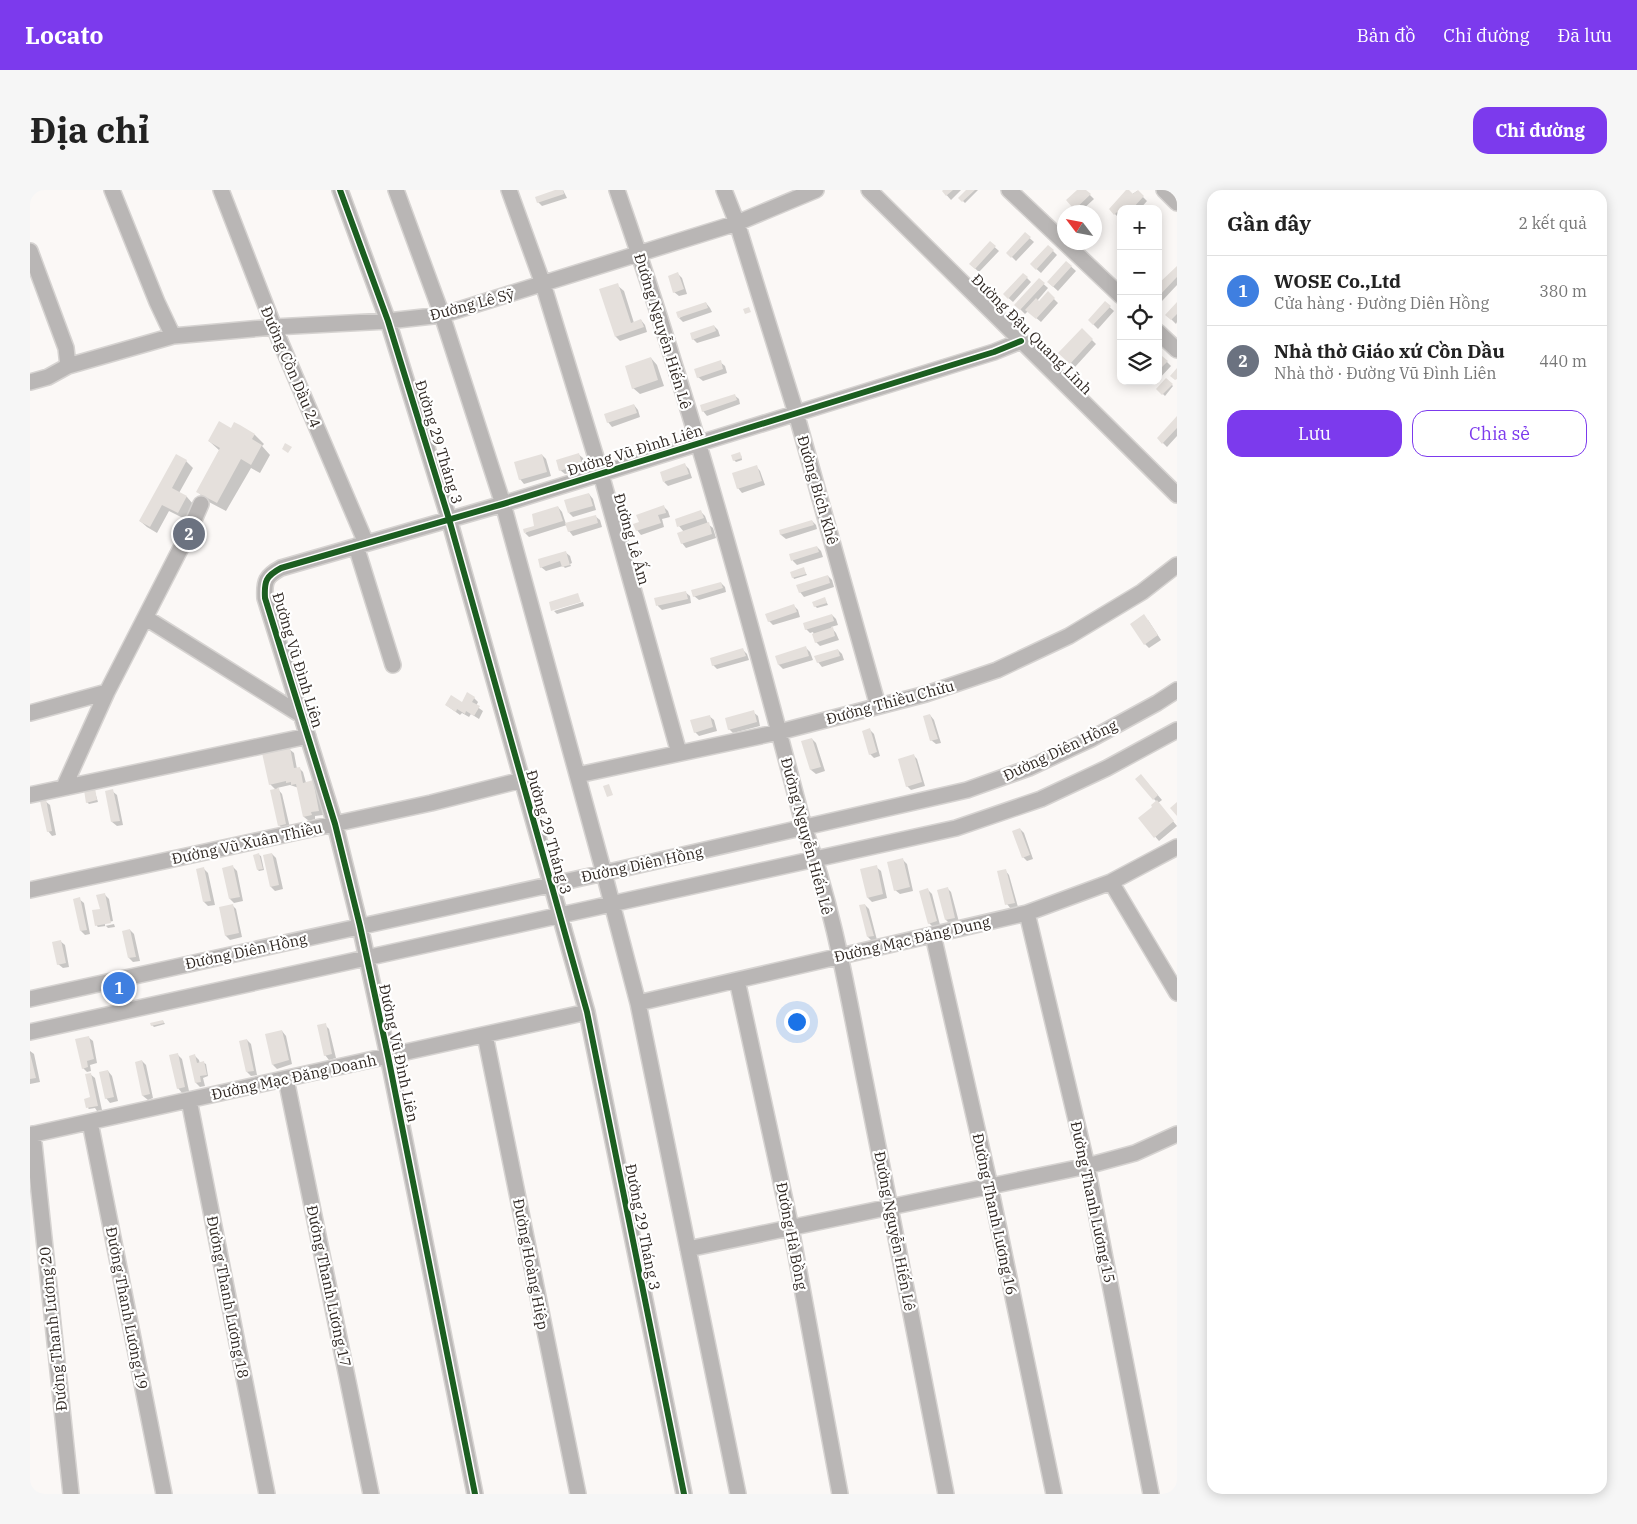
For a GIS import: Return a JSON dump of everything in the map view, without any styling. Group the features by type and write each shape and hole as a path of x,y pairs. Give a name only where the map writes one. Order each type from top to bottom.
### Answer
{"street":[{"path":"112,190 157,302 173,336"},
{"name":"Đường Cồn Dầu 24","path":"221,190 361,545 393,665"},
{"name":"Đường 29 Tháng 3","path":"340,190 388,321 449,519 587,1012 684,1494"},
{"path":"396,190 442,315 504,504 604,873 638,1003 738,1494"},
{"name":"Đường Lê Ấm","path":"509,190 542,284 600,474 679,753"},
{"name":"Đường Nguyễn Hiến Lê","path":"617,190 639,253 698,444 804,827 816,859 839,956 891,1207 946,1494"},
{"name":"Đường Bích Khê","path":"724,190 737,223 796,413 878,706"},
{"name":"Đường Lê Sỹ","path":"30,382 68,366 173,336 274,327 388,321 442,315 737,223 816,190"},
{"name":"Đường Đậu Quang Lĩnh","path":"869,190 1177,496"},
{"path":"1009,190 1120,295"},
{"path":"1164,190 1177,203"},
{"path":"30,251 66,348 68,366"},
{"path":"1162,336 1177,350"},
{"name":"Đường Vũ Đình Liên","path":"475,1494 388,1056 360,926 335,824 265,598 264,585 270,574 281,568 504,504 1021,342"},
{"path":"64,787 107,692 188,534 201,504"},
{"name":"Đường Thiều Chửu","path":"578,775 779,732 926,694 997,670 1069,636 1142,592 1177,565"},
{"path":"146,618 301,715"},
{"name":"Đường Diên Hồng","path":"30,999 604,873 967,790 1029,768 1090,739 1157,703 1177,690"},
{"path":"30,712 107,692"},
{"path":"30,1032 956,828 1041,799 1107,768 1177,730"},
{"path":"30,795 308,736"},
{"name":"Đường Vũ Xuân Thiều","path":"30,890 431,803 522,780"},
{"name":"Đường Mạc Đăng Dung","path":"638,1003 1027,913 1111,882 1177,847"},
{"path":"1111,882 1177,994"},
{"name":"Đường Thanh Lương 15","path":"1027,913 1087,1166 1150,1494"},
{"name":"Đường Thanh Lương 16","path":"933,934 990,1186 1054,1494"},
{"name":"Đường Hà Bồng","path":"737,980 792,1228 840,1494"},
{"name":"Đường Mạc Đăng Doanh","path":"32,1134 587,1012"},
{"name":"Đường Hoàng Hiệp","path":"485,1035 578,1494"},
{"name":"Đường Thanh Lương 17","path":"286,1078 372,1494"},
{"name":"Đường Thanh Lương 18","path":"189,1100 267,1494"},
{"name":"Đường Thanh Lương 19","path":"90,1122 164,1494"},
{"name":"Đường Thanh Lương 20","path":"32,1134 71,1494"},
{"path":"688,1249 1087,1166 1135,1153 1177,1134"}],"building":[{"path":"555,190 563,190 564,194 537,203 535,197"},
{"path":"943,190 953,190 946,196"},
{"path":"966,190 975,190 962,202 958,198"},
{"path":"1077,190 1086,190 1091,194 1079,205 1070,205 1066,200"},
{"path":"1126,190 1133,194 1138,190 1144,196 1136,205 1117,205 1117,212 1114,215 1109,209"},
{"path":"1025,232 1031,237 1011,258 1006,253"},
{"path":"990,241 996,246 975,269 969,264"},
{"path":"1048,245 1054,250 1036,270 1030,264"},
{"path":"1066,261 1072,266 1053,287 1047,282"},
{"path":"1177,266 1177,277 1162,293 1162,280"},
{"path":"678,272 684,289 673,293 668,276"},
{"path":"1023,273 1028,277 1008,299 1003,294"},
{"path":"1039,278 1045,283 1020,310 1014,305"},
{"path":"618,283 631,323 641,319 644,327 615,337 599,289"},
{"path":"1048,291 1055,298 1036,319 1025,310 1036,298 1039,301"},
{"path":"1105,301 1111,306 1093,325 1088,320"},
{"path":"706,302 708,308 678,318 676,312"},
{"path":"1177,302 1177,314 1171,320 1165,315"},
{"path":"749,307 751,312 745,314 743,309"},
{"path":"714,325 716,331 692,340 690,333"},
{"path":"1082,328 1093,339 1070,364 1058,353"},
{"path":"1162,356 1168,361 1162,367"},
{"path":"651,357 658,380 632,389 625,366"},
{"path":"721,360 723,369 697,378 694,369"},
{"path":"1177,368 1177,379 1175,380 1170,376"},
{"path":"1166,378 1173,384 1162,395 1156,389 1162,385"},
{"path":"735,394 737,400 702,412 700,405"},
{"path":"634,404 637,413 607,423 604,414"},
{"path":"1177,416 1177,428 1162,444 1157,438"},
{"path":"219,421 231,428 234,422 240,425 255,434 252,439 262,445 251,465 241,459 217,503 196,492 220,448 208,441"},
{"path":"285,443 292,447 288,453 282,449"},
{"path":"740,452 742,458 733,461 731,455"},
{"path":"579,453 582,464 559,471 556,460"},
{"path":"176,454 187,460 172,488 187,496 178,513 162,505 150,527 139,521"},
{"path":"542,454 547,472 519,480 514,462"},
{"path":"685,463 689,474 663,482 660,472"},
{"path":"757,465 762,481 737,489 732,473"},
{"path":"589,493 593,506 568,513 564,500"},
{"path":"664,505 666,513 658,515 661,523 636,531 633,524 639,522 636,515"},
{"path":"558,506 563,521 524,533 523,529 534,526 532,514"},
{"path":"701,510 704,518 677,527 675,519"},
{"path":"596,515 598,523 568,532 565,523"},
{"path":"812,520 814,525 780,535 779,530"},
{"path":"709,522 712,534 681,544 677,533"},
{"path":"817,546 819,552 791,561 789,554"},
{"path":"566,551 570,565 562,567 560,561 540,568 538,559"},
{"path":"804,567 806,574 792,578 790,572"},
{"path":"828,575 830,583 799,593 796,585"},
{"path":"721,582 723,588 693,597 691,590"},
{"path":"686,591 688,599 656,606 654,598"},
{"path":"578,593 581,602 551,611 549,602"},
{"path":"825,597 827,603 814,607 812,602"},
{"path":"794,604 797,612 768,622 765,614"},
{"path":"832,614 834,621 805,630 803,623"},
{"path":"1144,614 1158,635 1144,645 1130,624"},
{"path":"833,627 835,636 815,643 812,634"},
{"path":"806,646 809,656 778,665 775,656"},
{"path":"743,648 746,656 712,666 710,658"},
{"path":"838,649 840,656 817,663 814,656"},
{"path":"467,692 475,697 472,702 480,706 474,716 466,711 465,714 457,709 456,712 445,705 451,695 462,702"},
{"path":"754,710 757,722 728,730 725,718"},
{"path":"930,714 938,739 930,741 923,716"},
{"path":"710,715 713,727 694,733 690,720"},
{"path":"870,728 877,752 869,755 862,731"},
{"path":"812,738 821,767 810,770 801,741"},
{"path":"290,747 294,768 300,767 303,783 313,780 319,811 311,812 312,815 303,817 296,784 291,785 291,782 286,783 286,781 269,785 262,753"},
{"path":"914,754 922,782 906,787 898,759"},
{"path":"1141,774 1158,795 1153,800 1135,779"},
{"path":"609,784 613,795 607,797 603,786"},
{"path":"95,788 97,800 86,803 84,790"},
{"path":"279,788 286,824 278,826 270,790"},
{"path":"113,789 120,821 111,822 105,791"},
{"path":"46,799 52,831 47,832 40,801"},
{"path":"1157,800 1174,821 1154,838 1138,818 1152,807 1151,805"},
{"path":"1177,802 1177,816 1170,808"},
{"path":"1020,828 1030,855 1022,858 1012,831"},
{"path":"259,853 263,869 257,870 253,855"},
{"path":"272,853 279,885 270,887 263,855"},
{"path":"903,858 910,887 894,891 887,862"},
{"path":"233,865 240,897 229,899 222,868"},
{"path":"877,865 883,894 867,898 860,869"},
{"path":"204,867 211,901 203,902 196,869"},
{"path":"1006,869 1015,903 1005,905 997,871"},
{"path":"948,887 955,918 945,920 937,890"},
{"path":"928,888 937,921 928,924 919,891"},
{"path":"105,893 111,923 95,926 92,910 100,909 96,895"},
{"path":"80,897 87,930 80,931 73,899"},
{"path":"233,904 239,933 225,936 219,907"},
{"path":"865,904 874,936 867,937 859,905"},
{"path":"130,929 136,957 128,958 122,931"},
{"path":"61,940 66,963 57,965 52,942"},
{"path":"163,1020 164,1023 151,1026 150,1023"},
{"path":"326,1023 332,1054 324,1056 317,1025"},
{"path":"282,1030 289,1060 272,1065 265,1034"},
{"path":"89,1036 94,1059 87,1061 88,1067 82,1069 75,1039"},
{"path":"247,1039 254,1071 246,1072 239,1041"},
{"path":"30,1053 36,1078 30,1079"},
{"path":"178,1053 185,1087 177,1089 169,1055"},
{"path":"195,1054 197,1063 204,1061 207,1075 200,1076 201,1082 195,1083 189,1056"},
{"path":"142,1060 150,1094 142,1096 135,1062"},
{"path":"108,1070 114,1097 105,1099 99,1072"},
{"path":"91,1073 98,1106 86,1108 84,1099 90,1097 85,1074"}],"cycle path":[{"path":"340,190 388,321 449,519 587,1012 684,1494"},
{"path":"475,1494 388,1056 360,926 335,824 265,598 267,580 281,568 503,504 994,352 1021,341"}],"place":[{"name":"Nhà thờ Giáo xứ Cồn Dầu","path":"189,534"},
{"name":"WOSE Co.,Ltd","path":"119,988"}]}
